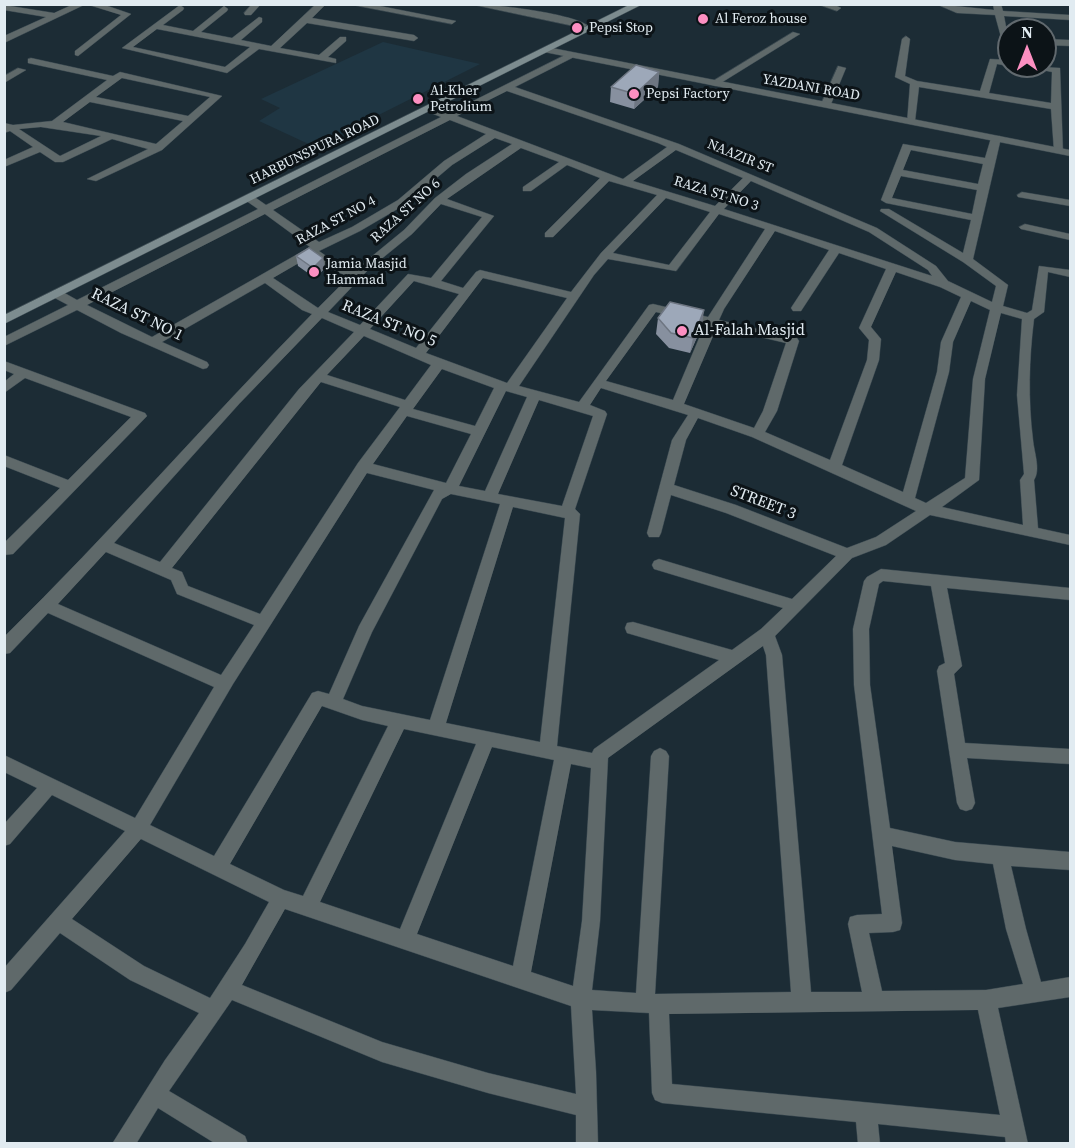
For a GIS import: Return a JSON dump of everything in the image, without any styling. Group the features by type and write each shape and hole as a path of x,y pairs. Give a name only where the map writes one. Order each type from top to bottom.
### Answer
{"main road":[{"name":"HARBUNSPURA ROAD","path":"4,320 52,291 625,4"},
{"name":"HARBUNSPURA ROAD","path":"4,309 116,264 249,198 357,140 429,109 639,4"}],"street":[{"path":"4,40 82,4"},
{"path":"78,52 127,14 90,4"},
{"path":"248,13 258,4"},
{"path":"273,49 322,4"},
{"path":"352,4 397,23 414,38"},
{"path":"474,4 550,16 583,25"},
{"path":"821,4 837,8"},
{"path":"940,4 957,10 998,9 1071,18"},
{"path":"4,7 55,16"},
{"path":"180,8 126,48 224,72 258,46"},
{"path":"194,34 224,9"},
{"path":"234,42 259,20"},
{"path":"307,20 397,23 452,21"},
{"path":"155,26 333,61"},
{"path":"713,84 796,34"},
{"path":"320,59 343,39"},
{"path":"906,39 900,77 915,83 982,96 1056,107"},
{"name":"YAZDANI ROAD","path":"547,50 1071,153"},
{"path":"4,342 569,56"},
{"path":"31,61 116,79"},
{"path":"982,96 993,61 997,62"},
{"path":"826,104 841,68"},
{"path":"4,80 21,70"},
{"path":"56,123 120,75 217,96 158,148 92,179"},
{"path":"1057,78 1059,151"},
{"path":"910,121 915,83"},
{"name":"NAAZIR ST","path":"508,88 675,146 873,230 932,268 944,284"},
{"path":"90,99 191,120"},
{"name":"RAZA ST NO 3","path":"429,109 607,177 836,248 944,284 995,308 1028,317"},
{"path":"7,127 56,123 158,148"},
{"path":"7,127 59,160 109,136"},
{"name":"RAZA ST NO 4","path":"153,342 314,249 356,229 402,202 448,163 495,133"},
{"path":"967,260 978,218 987,162 996,138"},
{"name":"RAZA ST NO 6","path":"4,648 104,544 234,401 356,276 408,232 439,200 470,176 521,143"},
{"path":"625,182 675,146"},
{"path":"978,218 886,200 907,146 987,162"},
{"path":"4,164 40,148"},
{"path":"527,189 567,161"},
{"path":"897,172 983,188"},
{"path":"549,235 607,177"},
{"path":"605,255 672,269 717,210 750,177"},
{"path":"333,703 365,631 437,495 450,489 506,386 605,255 664,194"},
{"path":"1022,195 1071,203"},
{"path":"249,198 267,210 335,267 356,276"},
{"path":"433,283 489,216 439,200"},
{"path":"587,1143 581,999 591,921 600,754 767,634 847,554 881,541 925,509 972,480 979,379 1002,285 967,260 885,211"},
{"path":"677,406 712,322 772,227"},
{"path":"1025,227 1071,237"},
{"path":"164,240 178,253"},
{"path":"797,308 836,248"},
{"path":"116,264 134,275"},
{"path":"834,468 873,360 875,339 865,328 893,267"},
{"path":"1031,532 1027,480 1031,474 1025,411 1025,340 1028,317 1038,312 1043,268 1071,273"},
{"path":"418,354 480,274 573,296"},
{"path":"162,570 304,392 411,277 466,292"},
{"name":"RAZA ST NO 5","path":"266,278 306,307 320,314 439,363 506,386 582,407"},
{"name":"RAZA ST NO 1","path":"52,291 125,330 203,364"},
{"path":"908,500 943,372 947,342 968,294"},
{"path":"567,513 600,414 582,407 653,308 793,341 770,411 757,434"},
{"path":"4,982 138,829 224,684 363,467 439,363"},
{"path":"4,365 140,416 8,550 4,549"},
{"path":"4,389 23,373"},
{"path":"318,377 479,432"},
{"path":"598,383 677,406 757,434 939,514 1071,540"},
{"path":"489,498 535,394"},
{"path":"654,533 678,440 695,412"},
{"path":"4,460 70,487"},
{"path":"363,467 489,498 573,514 556,753 520,978"},
{"name":"STREET 3","path":"666,488 731,509 847,554"},
{"path":"436,728 508,501"},
{"path":"104,544 177,576 182,590 264,622"},
{"path":"659,565 795,606"},
{"path":"874,1001 857,924 892,924 862,685 861,629 872,581 881,576 1071,594"},
{"path":"938,581 954,666 945,671 966,803"},
{"path":"46,606 224,684"},
{"path":"633,628 736,658"},
{"path":"767,634 774,655 802,1002"},
{"path":"218,867 318,698 362,713 599,762"},
{"path":"308,907 399,720"},
{"path":"405,940 487,739"},
{"path":"957,750 1071,756"},
{"path":"660,756 652,1003 662,1093 866,1113 1015,1135 986,1000"},
{"path":"7,768 50,785 281,898 581,999 652,1003 986,1000 1071,987"},
{"path":"4,838 50,785"},
{"path":"881,835 955,851 1071,861"},
{"path":"1000,856 1016,929 1035,993"},
{"path":"123,1143 228,989 281,898"},
{"path":"59,921 137,973 214,1010"},
{"path":"228,989 382,1052 488,1083 586,1107"},
{"path":"155,1094 230,1141"},
{"path":"866,1113 869,1143"}],"shaded area":[{"path":"383,42 480,64 315,147 259,121 280,108 261,99"}],"building":[{"path":"636,65 659,72 635,94 611,87"},
{"path":"309,248 323,258 313,268 296,256"},
{"path":"670,302 704,310 693,338 671,333 658,318"}],"place":[{"name":"Al Feroz house","path":"703,19"},
{"name":"Pepsi Stop","path":"577,28"},
{"name":"Pepsi Factory","path":"634,94"},
{"name":"Al-Kher Petrolium","path":"418,99"},
{"name":"Jamia Masjid Hammad","path":"314,272"},
{"name":"Al-Falah Masjid","path":"682,331"}]}
